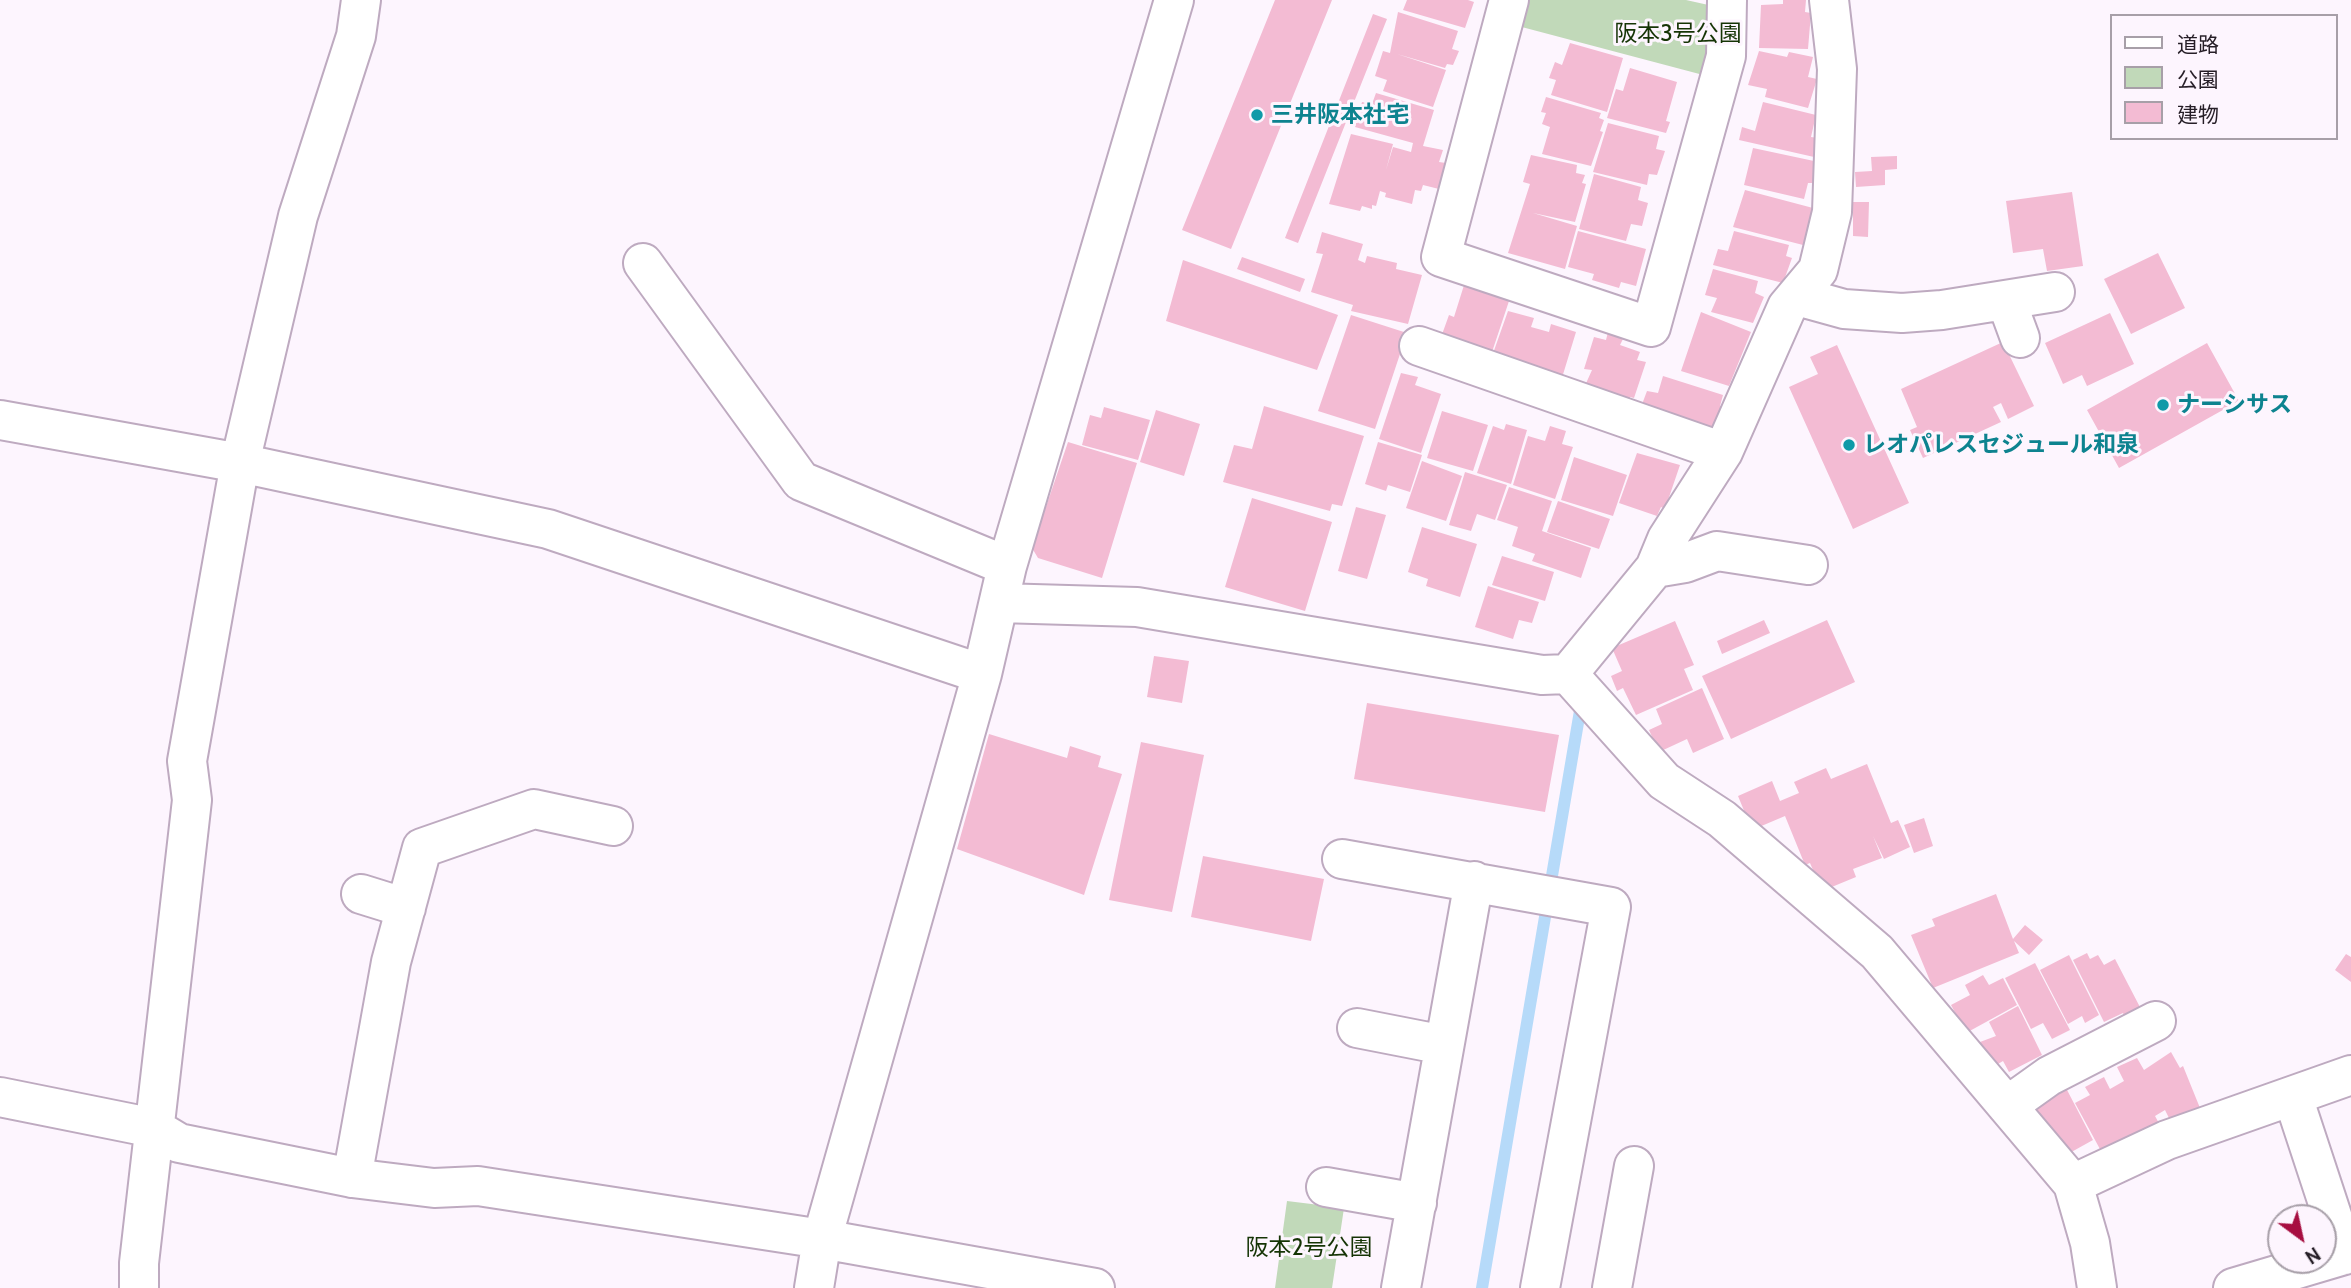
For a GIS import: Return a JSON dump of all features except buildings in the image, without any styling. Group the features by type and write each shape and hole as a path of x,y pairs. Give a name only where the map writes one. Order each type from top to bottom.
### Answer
{"street":[{"path":"139,1288 139,1263 192,800 187,761 240,463 298,216 356,36 361,0"},
{"path":"814,1288 822,1239 982,674 1003,584 1174,0"},
{"path":"1509,0 1441,257 1651,327 1726,56 1727,0"},
{"path":"643,263 801,481 1003,584 1542,675 1568,674 1655,568 1667,540 1723,452 1787,307 1818,270 1832,212 1837,69 1829,0"},
{"path":"1797,296 1844,309 1902,313 2055,292"},
{"path":"2006,300 2020,338"},
{"path":"1419,346 1723,452"},
{"path":"0,420 240,463 548,529 982,674"},
{"path":"1655,568 1685,564 1717,551 1808,565"},
{"path":"1568,674 1664,781 1722,820 1877,952 2073,1184 2090,1242 2097,1288"},
{"path":"352,1178 391,962 422,848 534,809 613,826"},
{"path":"1342,859 1551,894 1611,907 1540,1288"},
{"path":"1401,1288 1474,881"},
{"path":"361,894 406,908"},
{"path":"2007,1105 2049,1076 2156,1020"},
{"path":"1357,1028 1444,1045"},
{"path":"2073,1184 2167,1140 2351,1075"},
{"path":"0,1097 154,1128 179,1143 352,1178 434,1188 478,1186 822,1239 1095,1288"},
{"path":"2233,1288 2348,1254 2293,1097"},
{"path":"1612,1288 1634,1166"},
{"path":"1325,1188 1418,1203"}],"green space":[{"name":"阪本3号公園","path":"1523,0 1686,0 1713,6 1707,76 1518,26"},
{"name":"阪本2号公園","path":"1287,1201 1344,1208 1332,1288 1275,1288"}],"waterway":[{"path":"1482,1288 1581,705"}],"place":[{"name":"三井阪本社宅","path":"1257,115"},
{"name":"ナーシサス","path":"2163,405"},
{"name":"レオパレスセジュール和泉","path":"1849,445"}]}
